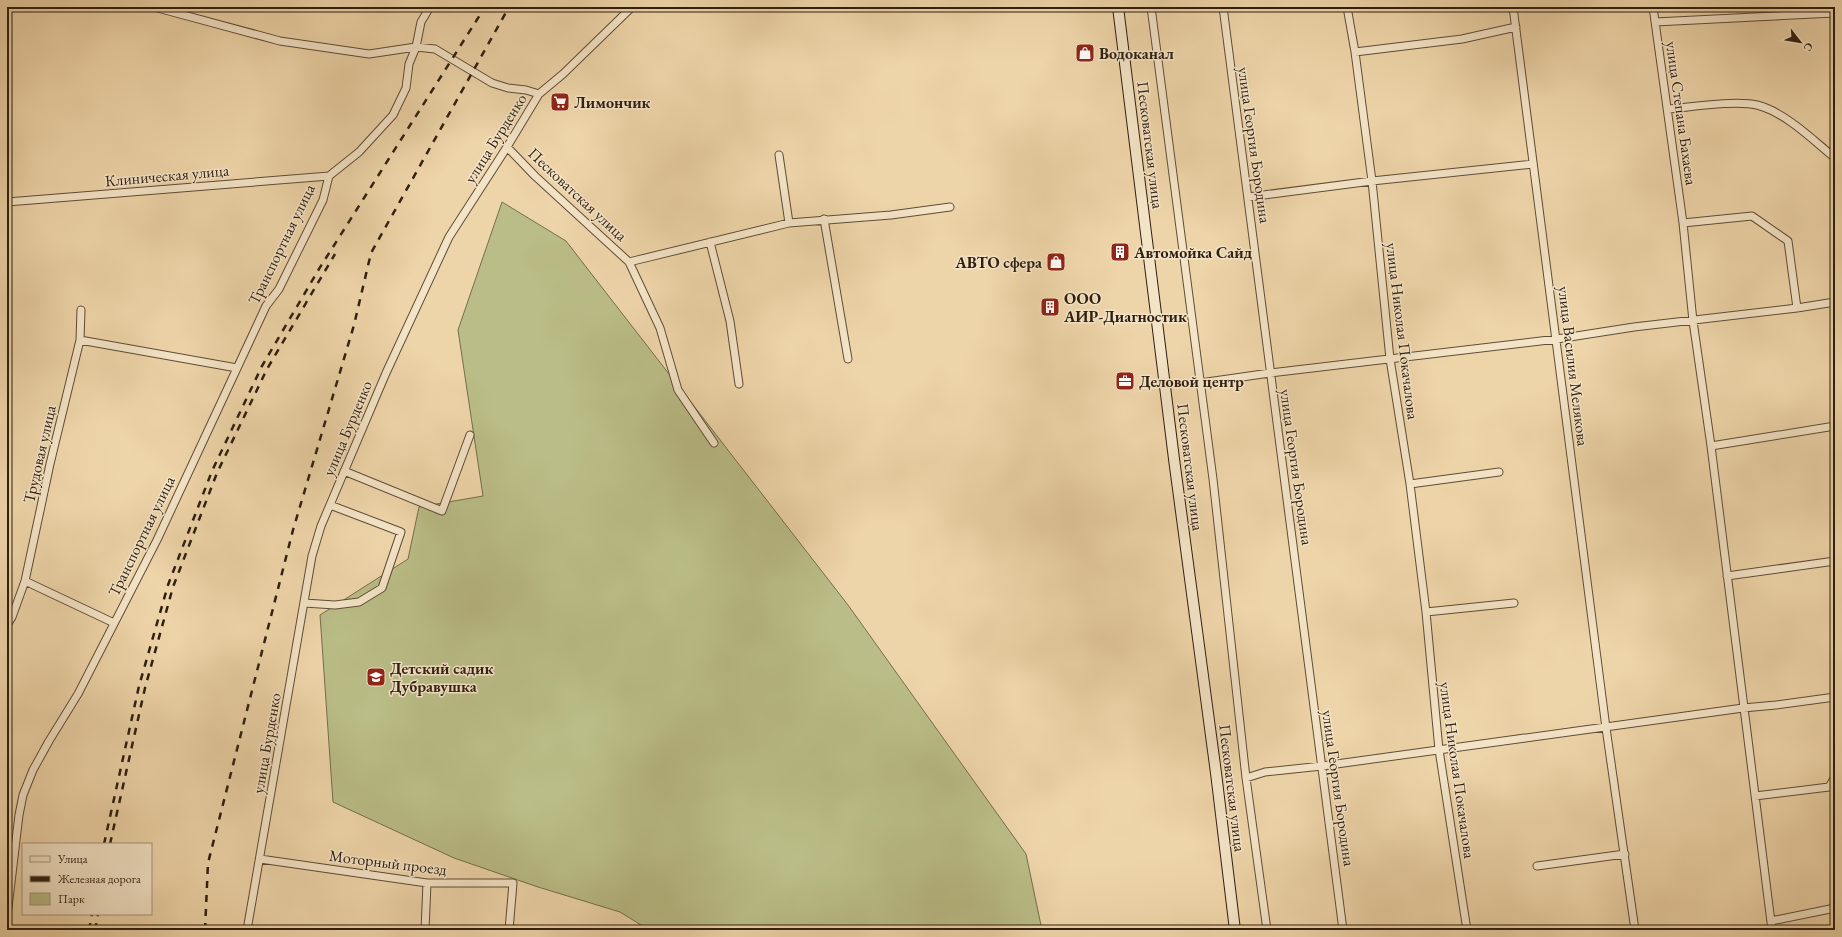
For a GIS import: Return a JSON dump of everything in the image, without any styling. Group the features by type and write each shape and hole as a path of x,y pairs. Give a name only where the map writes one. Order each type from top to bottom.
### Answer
{"main road":[{"name":"Песковатская улица","path":"1118,7 1174,459 1216,773 1235,930"}],"street":[{"path":"154,7 287,42 369,54 416,48 436,49 492,83 508,88 526,90 539,94"},
{"path":"328,176 359,152 393,115 406,88 408,64 416,48 421,22 430,7"},
{"name":"улица Бурденко","path":"247,930 312,556 321,526 386,373 449,237 539,94 563,74 632,7"},
{"path":"1151,7 1200,383 1246,778 1267,930"},
{"name":"улица Георгия Бородина","path":"1223,7 1343,930"},
{"name":"улица Николая Покачалова","path":"1347,7 1355,52 1372,181 1390,360 1410,484 1426,612 1439,750 1467,930"},
{"name":"улица Василия Мелякова","path":"1514,7 1606,728 1635,930"},
{"name":"улица Степана Бахаева","path":"1653,7 1683,223 1693,321 1711,446 1772,930"},
{"path":"1655,22 1835,12"},
{"path":"1355,52 1462,39 1516,27"},
{"path":"1668,109 1738,104 1757,105 1777,113 1835,158"},
{"name":"Песковатская улица","path":"507,146 535,176 629,262 660,328 678,390 714,443"},
{"path":"779,155 789,223"},
{"path":"1248,198 1372,181 1533,164"},
{"name":"Клиническая улица","path":"7,202 328,176"},
{"name":"Транспортная улица","path":"7,916 19,815 23,795 36,764 78,694 157,540 266,306 279,289 323,200 328,176"},
{"name":"Песковатская улица","path":"629,262 789,223 950,208"},
{"path":"1683,223 1752,216 1788,241 1797,308"},
{"path":"824,219 848,359"},
{"path":"710,242 730,321 739,384"},
{"path":"1200,383 1270,373 1390,360 1557,339 1634,327 1693,321 1835,302"},
{"name":"Трудовая улица","path":"7,625 12,617 25,581 50,464 80,340 81,310"},
{"path":"80,340 237,368"},
{"path":"1711,446 1835,426"},
{"path":"344,471 442,511 470,435"},
{"path":"1410,484 1499,472"},
{"path":"304,603 335,605 359,602 382,588 401,532 330,505"},
{"path":"1727,576 1835,561"},
{"path":"25,581 114,623"},
{"path":"1426,612 1514,603"},
{"path":"1246,778 1265,772 1322,766 1743,708 1835,697"},
{"path":"1755,796 1829,787 1835,776"},
{"path":"1537,866 1625,854"},
{"name":"Моторный проезд","path":"260,859 427,883 513,883 509,930"},
{"path":"425,930 427,883"},
{"path":"1771,921 1835,908"}],"green space":[{"path":"502,202 566,241 848,605 1026,854 1042,930 649,930 620,912 538,887 454,858 333,802 320,615 408,559 419,507 483,496 458,330"}],"railway":[{"path":"104,843 139,686 168,585 212,471 262,366 319,269 485,7"},
{"path":"205,930 208,863 293,530 354,325 371,253 509,7"},
{"path":"110,843 145,688 173,587 217,473 267,369 335,254"},
{"path":"89,930 92,915"},
{"path":"95,930 98,915"}],"place":[{"name":"Водоканал","path":"1085,53"},
{"name":"Лимончик","path":"560,102"},
{"name":"Автомойка Сайд","path":"1120,252"},
{"name":"АВТО сфера","path":"1056,262"},
{"name":"ООО АИР-Диагностик","path":"1050,307"},
{"name":"Деловой центр","path":"1125,381"},
{"name":"Детский садик Дубравушка","path":"376,677"}]}
